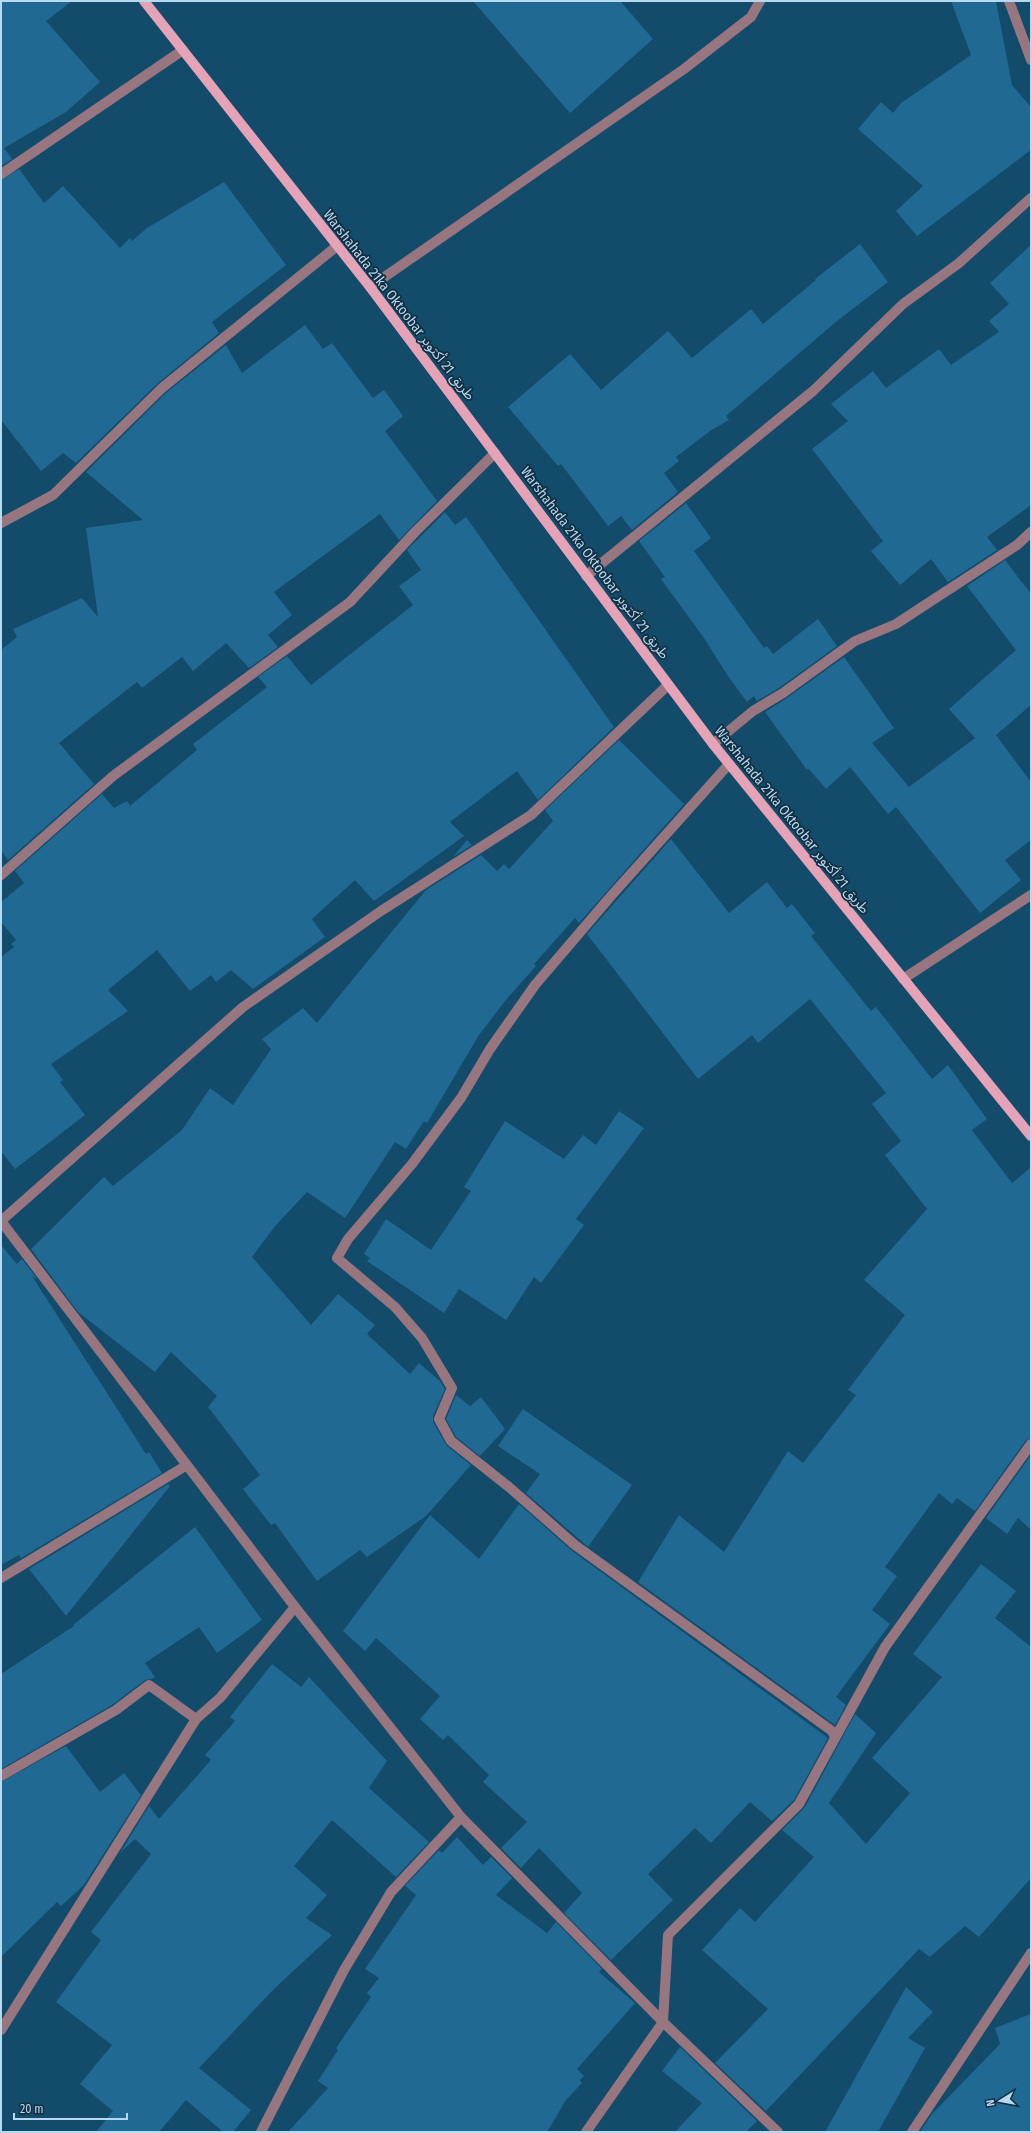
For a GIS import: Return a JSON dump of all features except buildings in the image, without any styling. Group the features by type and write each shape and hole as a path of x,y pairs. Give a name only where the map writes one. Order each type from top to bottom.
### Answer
{"main road":[{"name":"Warshahada 21ka Oktoobar طريق 21 أكتوبر","path":"144,1 370,287 713,744 1031,1136"}],"street":[{"path":"370,287 684,69 750,17 760,1"},
{"path":"1008,1 1031,60"},
{"path":"1,174 183,50"},
{"path":"586,576 813,391 903,304 959,263 1031,198"},
{"path":"1,523 52,494 162,388 337,246"},
{"path":"1,875 113,776 350,602 416,531 495,453"},
{"path":"713,744 753,711 783,693 855,641 896,624 1017,545 1031,532"},
{"path":"668,685 531,815 381,911 243,1007 1,1221 295,1607 461,1817 663,2022 778,2132"},
{"path":"729,764 611,896 535,985 490,1049 461,1098 412,1164 348,1238 337,1258 395,1307 422,1338 452,1388 439,1419 451,1441 509,1487 575,1545 832,1731 835,1737"},
{"path":"903,979 1031,895"},
{"path":"586,2132 663,2022 668,1935 799,1804 885,1647 1031,1444"},
{"path":"1,1578 186,1465"},
{"path":"1,2030 196,1719 220,1698 295,1607"},
{"path":"1,1776 116,1710 149,1685 196,1719"},
{"path":"261,2132 344,1970 392,1892 461,1817"},
{"path":"912,2132 1031,1953"}]}
